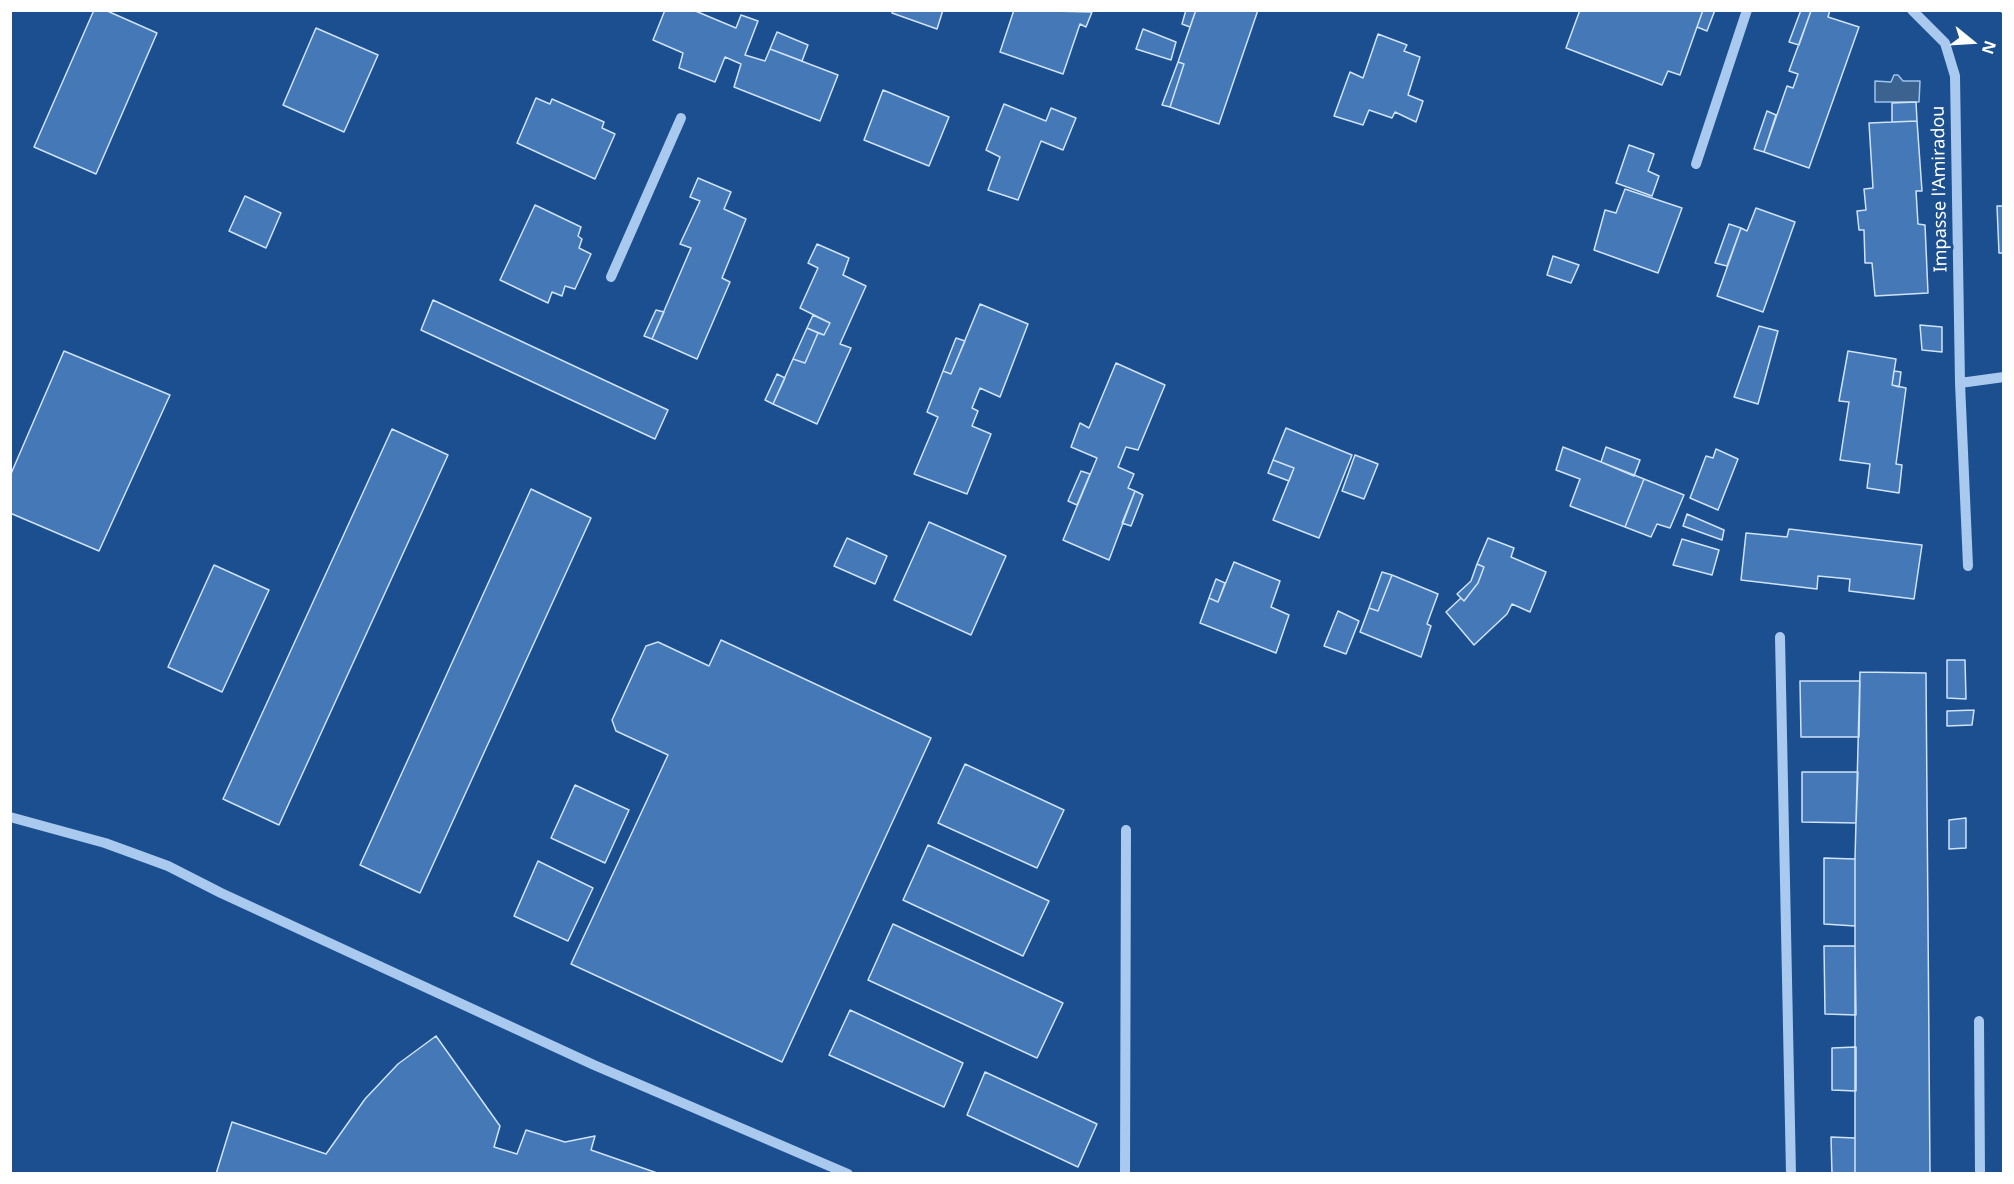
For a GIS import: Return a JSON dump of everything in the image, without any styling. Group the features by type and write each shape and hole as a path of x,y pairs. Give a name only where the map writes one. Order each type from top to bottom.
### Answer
{"street":[{"path":"1696,164 1747,10"},
{"name":"Impasse l'Amiradou","path":"1912,10 1945,43 1954,76 1960,383 1968,566"},
{"path":"611,277 681,118"},
{"path":"1960,383 2004,377"},
{"path":"1780,637 1791,1173"},
{"path":"10,817 105,843 168,866 221,893 594,1065 848,1173"},
{"path":"1125,1173 1126,830"},
{"path":"1979,1021 1980,1173"}],"water":[{"path":"1894,75 1898,75 1903,81 1920,81 1919,102 1875,102 1875,81 1891,82"}],"building":[{"path":"94,10 105,10 157,33 96,174 34,147"},
{"path":"665,10 693,10 736,28 741,15 758,21 745,55 765,61 770,49 838,75 820,121 734,87 741,64 725,57 715,82 679,68 683,53 653,40"},
{"path":"893,10 943,10 937,29 892,13"},
{"path":"1014,10 1092,12 1086,27 1080,24 1063,74 1000,52"},
{"path":"1186,10 1196,10 1190,27 1182,24"},
{"path":"1196,10 1258,10 1219,124 1170,107 1184,64 1178,62"},
{"path":"1580,10 1703,10 1680,75 1668,71 1662,85 1566,48"},
{"path":"1703,10 1715,10 1707,31 1697,27"},
{"path":"1801,10 1811,11 1799,45 1789,42"},
{"path":"1809,10 1830,10 1828,17 1859,27 1809,168 1764,152 1787,86 1793,88 1798,74 1789,71 1811,11"},
{"path":"316,28 378,55 344,132 283,105"},
{"path":"1143,29 1176,42 1171,60 1136,49"},
{"path":"777,32 808,45 802,61 770,49"},
{"path":"1378,34 1407,45 1404,51 1420,57 1408,95 1423,101 1416,122 1395,112 1392,118 1369,110 1363,125 1334,116 1350,72 1363,78"},
{"path":"1178,62 1184,64 1170,107 1162,105"},
{"path":"883,90 949,117 929,166 864,140"},
{"path":"536,98 550,104 552,99 604,122 602,128 615,134 595,179 517,143"},
{"path":"1916,102 1917,121 1892,122 1892,103"},
{"path":"1004,104 1046,121 1051,108 1076,118 1063,150 1041,141 1018,200 988,190 1000,157 986,150"},
{"path":"1767,111 1776,115 1764,152 1754,149"},
{"path":"1917,121 1922,191 1916,191 1918,224 1925,225 1928,293 1875,296 1872,263 1865,263 1864,230 1859,230 1857,211 1866,210 1864,189 1873,188 1869,123"},
{"path":"1629,145 1654,154 1648,171 1659,176 1652,196 1616,183"},
{"path":"698,178 731,192 724,209 746,219 722,278 730,282 697,359 652,339 691,248 680,244 700,201 690,197"},
{"path":"1625,189 1682,208 1658,273 1594,250 1605,210 1616,213"},
{"path":"245,196 281,213 266,248 229,231"},
{"path":"535,205 581,227 578,236 582,239 579,248 591,254 575,289 565,286 562,296 552,292 548,303 500,280"},
{"path":"1997,206 2004,206 2004,253 1999,253"},
{"path":"1756,208 1795,222 1763,312 1717,296 1741,228 1747,231"},
{"path":"1729,224 1741,228 1727,266 1715,263"},
{"path":"817,244 849,258 843,275 866,286 840,344 851,348 817,424 773,404 793,359 805,363 818,333 824,335 830,323 800,308 818,268 808,263"},
{"path":"1553,256 1579,265 1571,283 1547,275"},
{"path":"433,300 668,410 655,439 421,330"},
{"path":"980,304 1028,324 1000,397 980,388 972,408 978,411 972,426 991,434 967,494 914,474 938,417 927,412 943,371 951,374"},
{"path":"656,310 664,312 652,339 644,336"},
{"path":"813,315 830,323 824,335 807,328"},
{"path":"1920,325 1942,327 1942,352 1922,350"},
{"path":"1759,326 1778,331 1758,404 1734,397"},
{"path":"807,328 818,333 805,363 793,359"},
{"path":"956,338 965,341 951,374 943,371"},
{"path":"64,351 170,395 99,551 10,513 10,476"},
{"path":"1848,351 1896,359 1892,385 1906,388 1896,464 1902,465 1899,493 1867,488 1870,464 1840,460 1849,402 1839,401"},
{"path":"1116,363 1165,385 1138,450 1126,447 1118,467 1134,474 1128,488 1135,491 1109,560 1063,540 1097,458 1071,447 1080,423 1089,428"},
{"path":"1894,371 1901,372 1899,387 1892,385"},
{"path":"777,374 785,378 773,404 765,400"},
{"path":"1286,428 1352,455 1319,538 1273,520 1294,468 1273,460"},
{"path":"392,429 448,455 279,825 223,799"},
{"path":"1563,447 1644,479 1625,527 1570,506 1580,479 1556,470"},
{"path":"1606,447 1640,460 1634,476 1601,462"},
{"path":"1716,449 1738,459 1718,510 1690,498 1706,456 1713,458"},
{"path":"1355,455 1378,464 1364,499 1342,491"},
{"path":"1273,460 1294,468 1289,481 1268,473"},
{"path":"1081,471 1090,474 1077,505 1068,501"},
{"path":"1644,479 1684,495 1670,528 1657,524 1651,537 1625,527"},
{"path":"531,489 591,518 420,893 360,865"},
{"path":"1135,491 1143,495 1131,526 1122,523"},
{"path":"1687,514 1724,530 1722,540 1683,526"},
{"path":"929,522 1006,556 971,635 894,600"},
{"path":"1789,529 1922,545 1914,599 1849,591 1850,579 1818,576 1817,589 1741,580 1746,533 1787,537"},
{"path":"847,538 887,556 875,584 834,566"},
{"path":"1488,538 1514,548 1511,557 1546,572 1530,612 1512,604 1507,614 1474,645 1446,612 1461,598 1464,601 1478,583 1484,567 1477,564"},
{"path":"1682,539 1719,550 1712,575 1673,565"},
{"path":"1234,562 1280,581 1271,607 1289,615 1276,653 1200,623 1209,598 1218,602"},
{"path":"1477,564 1484,567 1478,583 1464,601 1457,594 1471,581"},
{"path":"214,565 269,590 222,692 168,667"},
{"path":"1382,572 1392,575 1378,611 1369,608"},
{"path":"1392,575 1438,594 1427,624 1431,626 1421,657 1360,632 1369,608 1378,611"},
{"path":"1216,579 1225,583 1218,602 1209,598"},
{"path":"1338,611 1359,621 1346,654 1324,646"},
{"path":"721,640 931,738 782,1062 571,964 668,755 616,731 612,720 646,646 658,642 709,666"},
{"path":"1947,660 1965,660 1966,699 1947,698"},
{"path":"1860,672 1926,673 1930,1174 1855,1174 1855,859"},
{"path":"1800,681 1860,681 1859,737 1801,737"},
{"path":"1974,710 1972,725 1947,726 1947,711"},
{"path":"965,764 1064,810 1037,868 938,823"},
{"path":"1802,772 1858,772 1856,823 1802,822"},
{"path":"575,785 629,810 605,863 551,838"},
{"path":"1966,818 1966,848 1949,849 1949,820"},
{"path":"928,845 1049,901 1023,956 903,900"},
{"path":"1824,858 1855,859 1855,926 1824,924"},
{"path":"538,861 593,888 568,941 514,916"},
{"path":"893,924 1063,1003 1037,1058 868,980"},
{"path":"1824,946 1855,946 1856,1015 1825,1014"},
{"path":"850,1010 963,1063 944,1107 829,1055"},
{"path":"436,1036 500,1126 494,1147 517,1154 526,1130 565,1142 595,1136 591,1150 660,1174 216,1174 232,1122 326,1154 365,1099 398,1064"},
{"path":"1856,1047 1856,1091 1832,1090 1832,1048"},
{"path":"985,1072 1097,1124 1078,1167 967,1115"},
{"path":"1831,1137 1855,1138 1855,1174 1832,1174"}]}
